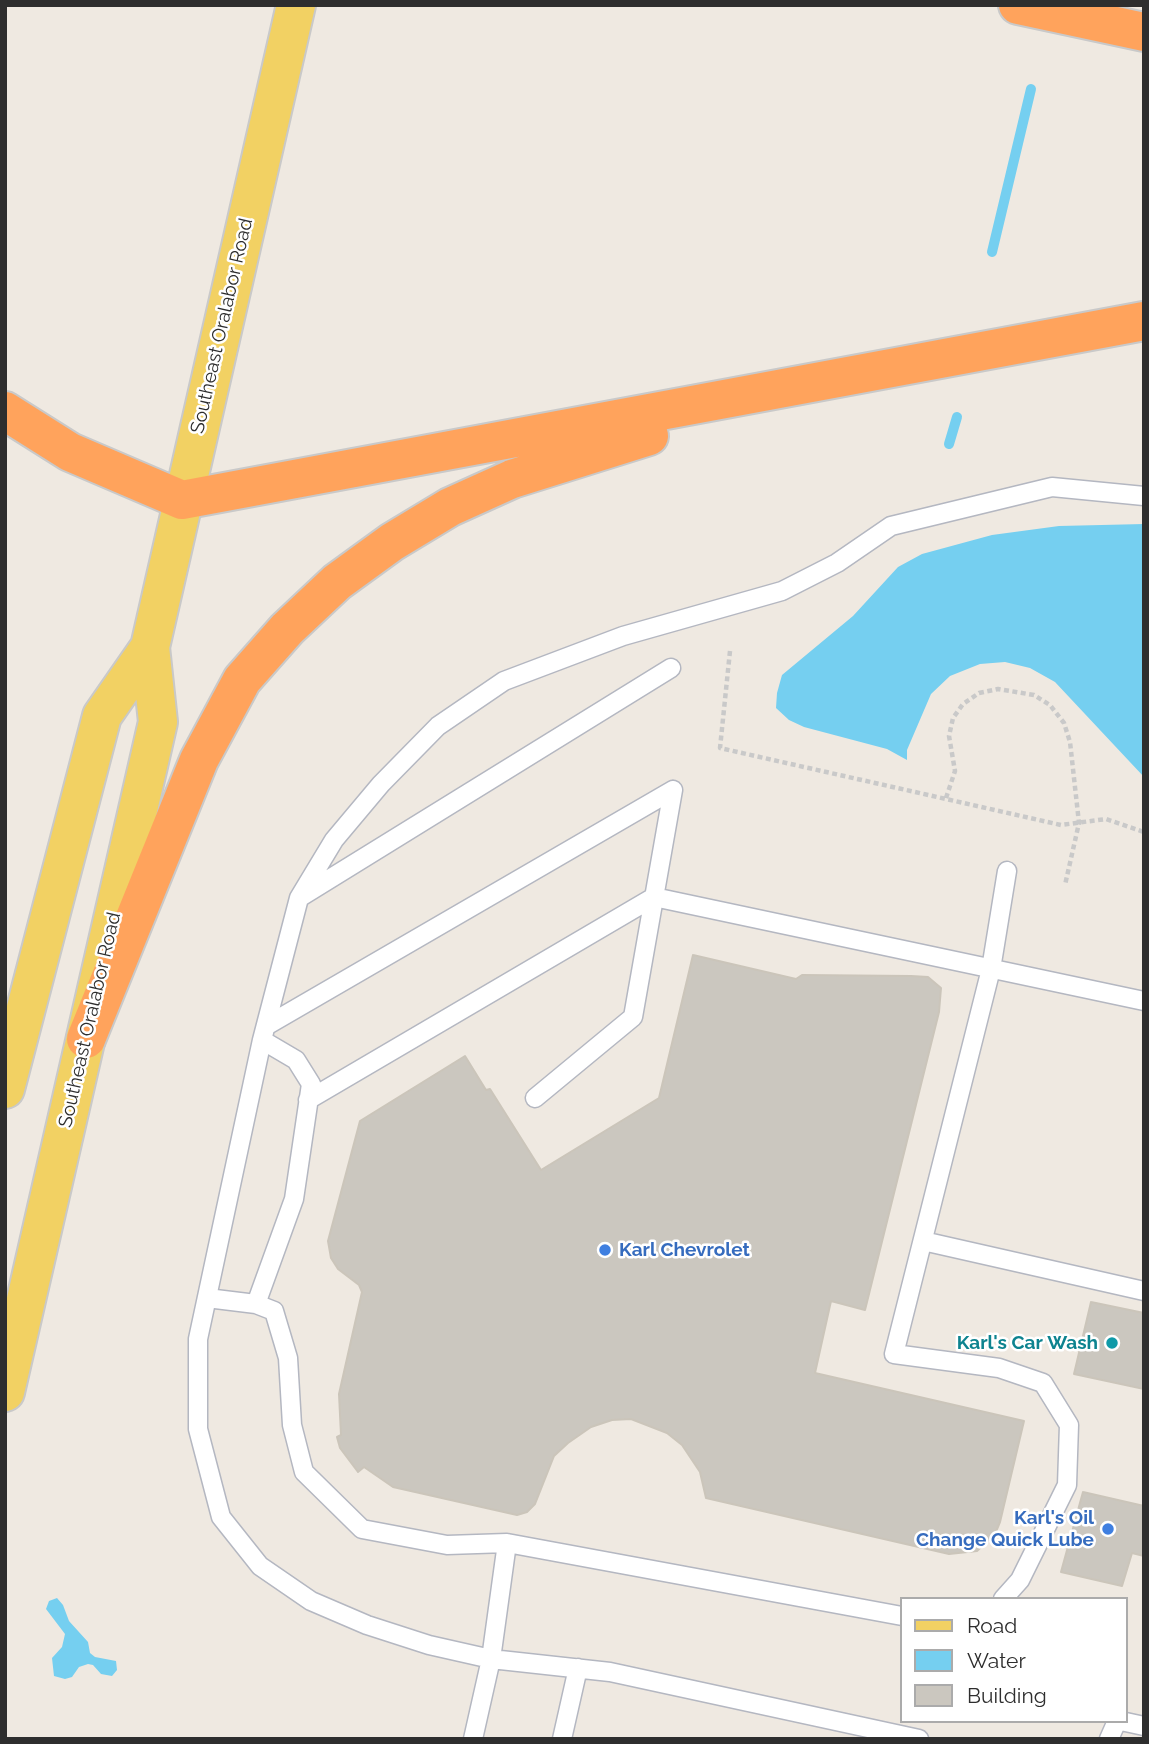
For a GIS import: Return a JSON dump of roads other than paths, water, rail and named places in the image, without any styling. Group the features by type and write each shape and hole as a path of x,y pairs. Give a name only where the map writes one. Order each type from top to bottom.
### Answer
{"highway":[{"path":"1018,5 1144,32"},
{"path":"5,411 70,452 182,500 1144,321"},
{"path":"86,1039 199,760 242,680 287,629 337,582 392,542 438,514 512,479 590,453 888,369"}],"main road":[{"name":"Southeast Oralabor Road","path":"5,1392 158,722 150,647 296,5"},
{"name":"Southeast Oralabor Road","path":"5,1088 102,716 150,647"}],"lane":[{"path":"919,1739 610,1672 491,1659 416,1641 311,1601 260,1566 221,1517 198,1429 198,1339 264,1033 299,898 334,839 381,784 438,726 504,681 623,636 782,591 837,563 891,526 1052,487 1144,496"},
{"path":"299,898 671,668"},
{"path":"264,1033 673,790 634,1017 534,1098"},
{"path":"1005,1597 1020,1580 1067,1485 1069,1425 1043,1383 999,1368 894,1353 991,969 1007,871"},
{"path":"308,1100 654,897 1144,1001"},
{"path":"256,1304 294,1199 311,1084 296,1060 264,1033"},
{"path":"923,1241 1144,1290"},
{"path":"206,1298 256,1304 274,1311 288,1358 292,1425 304,1472 362,1529 447,1545 506,1543 900,1616"},
{"path":"473,1739 491,1659 506,1543"},
{"path":"562,1739 578,1668"},
{"path":"1109,1739 1118,1723"}],"water":[{"path":"1144,524 1144,777 1055,682 1030,668 1005,662 980,664 950,676 931,694 907,750 907,760 887,749 804,727 789,720 776,708 782,675 853,616 898,567 922,554 992,535 1059,526"},
{"path":"57,1598 69,1621 88,1642 90,1653 95,1657 116,1661 117,1670 112,1676 101,1674 93,1665 88,1664 79,1667 72,1677 65,1679 54,1676 52,1658 62,1647 65,1634 46,1609 49,1601"}],"waterway":[{"path":"992,252 1031,89"},
{"path":"949,444 957,417"}],"place":[{"name":"Karl Chevrolet","path":"605,1250"},
{"name":"Karl's Car Wash","path":"1112,1343"},
{"name":"Karl's Oil Change Quick Lube","path":"1108,1529"}]}
